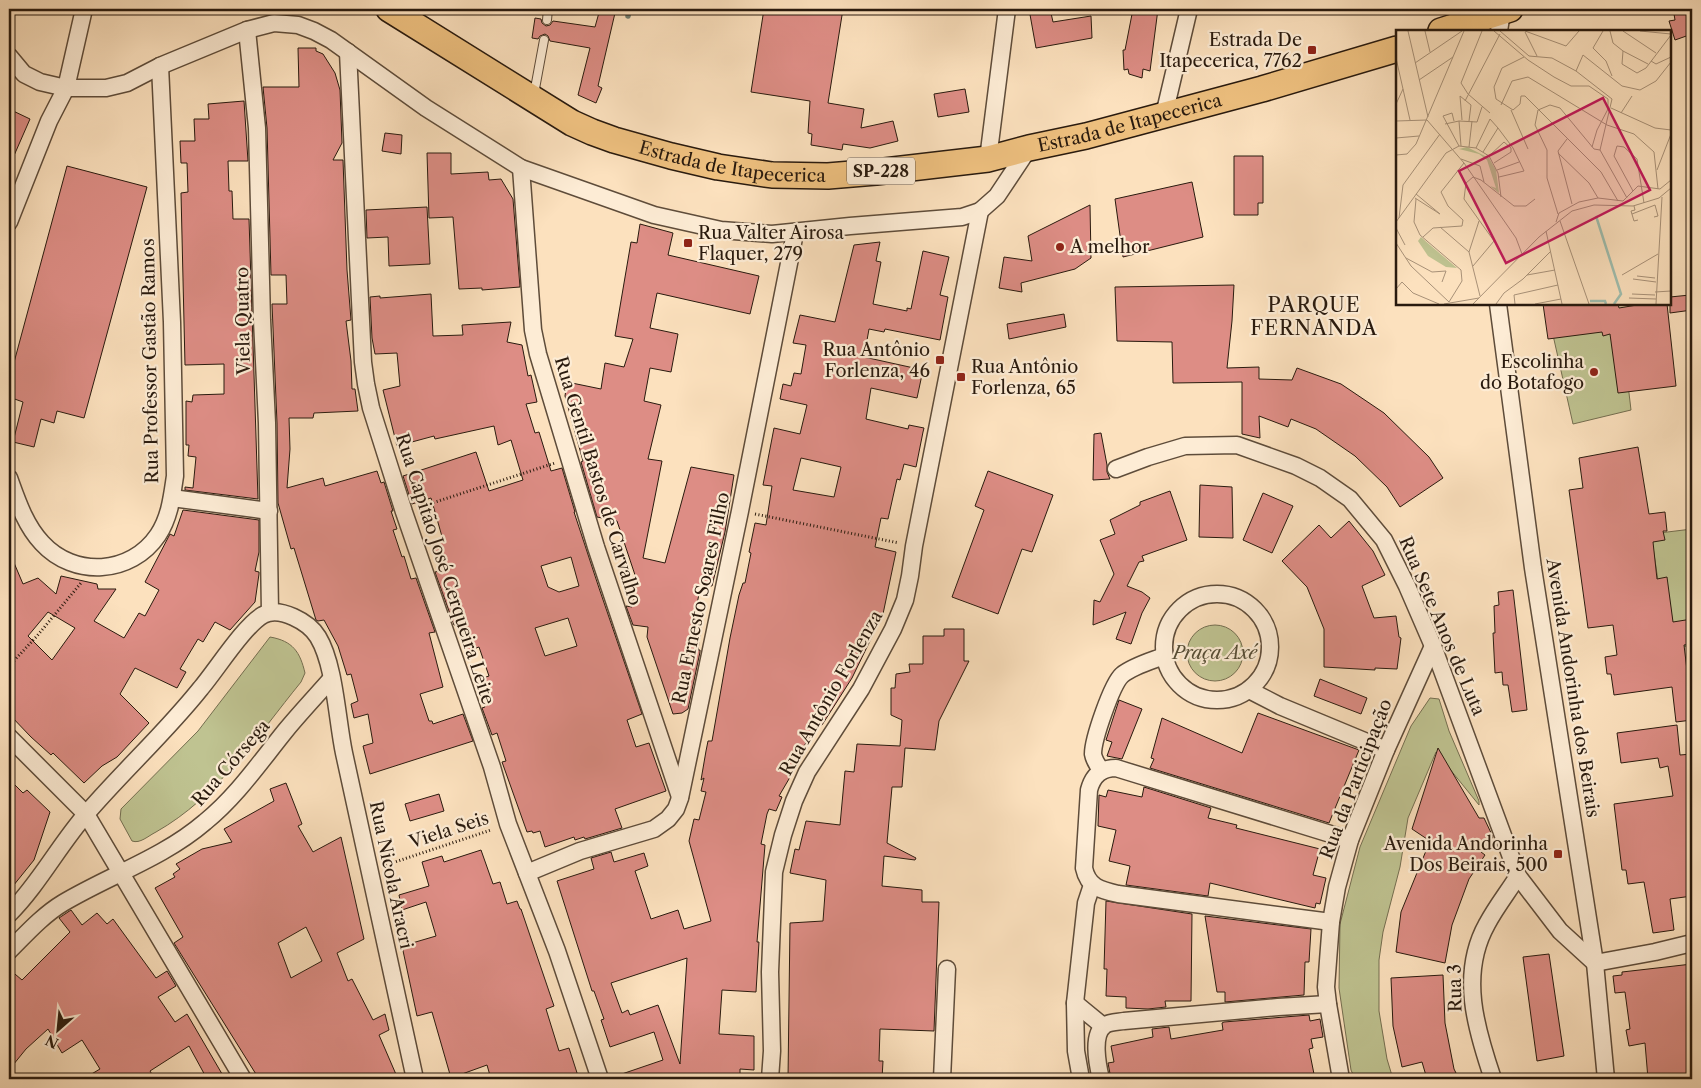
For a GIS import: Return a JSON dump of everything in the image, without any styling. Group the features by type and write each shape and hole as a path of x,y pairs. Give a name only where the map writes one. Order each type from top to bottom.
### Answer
{"main road":[{"name":"Estrada de Itapecerica","path":"389,9 572,123 592,132 671,156 718,167 772,175 828,176 988,159 1086,136 1262,89 1396,49"},
{"path":"1445,30 1503,17"}],"street":[{"path":"9,222 49,122 66,88 84,9"},
{"path":"988,159 1007,9"},
{"path":"1164,115 1189,9"},
{"path":"9,56 24,74 40,82 66,88 106,88 127,83 160,66 247,30 274,23 298,25 314,31 348,52 426,108 521,168 654,215 721,230 772,234 795,233 850,226 962,217 980,210 997,196 1029,148"},
{"name":"Viela Quatro","path":"247,30 257,128 269,511 270,612"},
{"name":"Rua Capitão José Cerqueira Leite","path":"348,52 363,362 371,408 404,512 492,767 508,824 557,951 600,1079"},
{"name":"Rua Professor Gastão Ramos","path":"9,478 20,507 40,542 58,557 92,568 119,565 132,559 150,546 166,522 175,476 172,322 160,66"},
{"name":"Rua Gentil Bastos de Carvalho","path":"521,168 533,330 538,354 596,547 680,798"},
{"name":"Rua Antônio Forlenza","path":"770,1079 772,1052 770,972 774,872 782,835 806,772 861,689 893,629 904,600 980,210"},
{"name":"Rua Ernesto Soares Filho","path":"527,873 580,851 654,828 668,819 676,809 680,798 740,511 795,233"},
{"name":"Avenida Andorinha dos Beirais","path":"1498,305 1534,568 1594,963 1606,1079"},
{"name":"Rua Sete Anos de Luta","path":"1116,469 1185,446 1237,445 1296,466 1320,478 1350,499 1384,540 1407,586 1433,646 1518,876 1560,931 1594,963"},
{"path":"172,498 269,511"},
{"path":"1211,594 1228,595 1245,602 1258,613 1267,628 1271,645 1269,662 1261,678 1249,690 1233,698 1215,700 1198,697 1182,687 1171,673 1164,656 1164,639 1170,622 1180,609 1194,599 1211,594"},
{"path":"9,914 86,814 127,772 194,696 249,627 256,620 270,612"},
{"name":"Rua Nicola Aracri","path":"270,612 296,618 313,629 326,654 342,745 415,1079"},
{"name":"Rua da Participação","path":"1341,1079 1326,987 1336,887 1350,840 1386,750 1433,646"},
{"path":"1102,770 1093,755 1094,747 1101,720 1116,682 1123,674 1164,656"},
{"name":"Rua Córsega","path":"9,951 41,920 62,904 146,861 180,841 206,822 254,771 300,713 331,679"},
{"path":"1249,690 1280,706 1386,750"},
{"path":"9,737 86,814 243,1079"},
{"path":"1331,922 1118,894 1092,885 1086,878 1084,868 1089,790 1091,783 1102,770 1116,768 1350,840"},
{"name":"Rua 3","path":"1493,1079 1478,1038 1472,1001 1471,977 1475,952 1486,925 1518,876"},
{"path":"1080,1079 1076,1051 1075,1003 1086,903 1092,885"},
{"path":"1594,963 1692,943"},
{"path":"942,1079 947,969"},
{"path":"1075,1003 1103,1026"},
{"path":"1103,1026 1124,1021 1328,1004"},
{"path":"1101,1079 1097,1060 1097,1043 1103,1026"}],"lane":[{"path":"547,20 548,9"},
{"path":"534,98 544,40"}],"path":[{"path":"404,512 570,458"},
{"path":"740,511 914,546"},
{"path":"9,666 58,611 92,568"},
{"name":"Viela Seis","path":"369,870 508,824"}],"green space":[{"name":"Escolinha do Botafogo","path":"1546,305 1577,305 1622,334 1631,410 1573,424"},
{"path":"1692,529 1692,646 1668,647 1651,534"},
{"name":"Praça Axé","path":"1215,625 1226,627 1235,633 1241,642 1243,653 1241,664 1235,673 1226,679 1215,681 1204,679 1195,673 1189,664 1187,653 1189,642 1195,633 1204,627"},
{"path":"270,637 284,641 298,653 305,673 301,682 235,764 199,801 178,818 141,841 132,841 120,819 121,809 198,731"},
{"path":"1430,698 1439,699 1449,731 1479,801 1479,805 1436,752 1408,818 1400,867 1383,932 1379,960 1379,1011 1387,1059 1393,1079 1355,1079 1351,1070 1339,988 1340,924 1360,847 1411,726"}],"building":[{"path":"600,9 615,13 598,86 602,88 596,103 578,95 590,48 550,41 545,34 538,39 532,38 535,18 541,19 542,23 546,26 550,25 553,21 595,27"},
{"path":"764,9 843,9 828,103 864,109 861,128 893,121 898,141 870,148 843,144 842,150 811,145 812,134 808,133 810,101 751,92"},
{"path":"1029,9 1047,9 1047,14 1051,13 1053,22 1091,16 1092,38 1036,48"},
{"path":"1133,9 1158,9 1150,71 1143,69 1142,78 1129,74 1128,69 1124,70 1123,50 1125,50"},
{"path":"1692,9 1692,34 1675,40 1669,21 1675,20 1674,14"},
{"path":"298,48 316,48 316,51 323,54 335,73 340,90 342,143 333,160 343,160 351,320 346,321 352,389 355,389 358,411 314,413 313,418 289,418 290,449 287,488 323,478 325,486 377,471 381,483 384,482 393,511 391,511 397,529 393,530 402,557 404,556 411,579 416,578 435,632 429,633 443,687 420,694 429,721 432,721 433,724 463,714 473,741 370,774 363,746 373,743 368,714 354,718 351,704 358,701 351,674 347,675 338,646 324,620 316,620 294,548 291,549 278,503 272,304 287,304 286,275 271,275 267,128 263,87 299,87"},
{"path":"965,89 969,112 938,117 934,94"},
{"path":"244,101 248,161 228,161 229,191 232,191 233,219 249,219 258,499 185,490 185,487 193,488 196,457 188,456 189,445 186,445 186,401 192,402 193,395 224,394 224,364 185,365 181,193 188,192 187,163 181,163 180,141 195,141 194,119 209,119 208,104"},
{"path":"9,109 30,119 9,167"},
{"path":"385,133 402,135 401,154 382,151"},
{"path":"427,153 451,153 451,174 488,172 489,180 501,179 513,199 520,287 482,290 482,288 459,289 453,217 429,218"},
{"path":"1234,156 1263,156 1263,203 1258,203 1258,215 1234,215"},
{"path":"67,166 147,187 84,418 57,411 54,423 41,419 34,447 13,442 23,402 9,397 9,381"},
{"path":"1192,182 1203,237 1123,257 1115,199"},
{"name":"A melhor","path":"1090,205 1091,258 1075,269 1021,283 1022,292 999,288 1004,257 1032,261 1028,236"},
{"path":"427,207 430,264 389,266 388,237 367,238 366,210"},
{"path":"640,224 673,233 668,255 759,276 750,314 657,293 650,328 678,334 671,372 650,368 644,401 661,405 648,459 662,461 643,558 665,563 691,467 734,475 725,532 712,586 701,584 698,599 694,621 702,622 698,650 700,652 688,709 682,713 673,714 647,637 648,627 633,625 626,606 632,607 637,581 617,521 597,517 565,396 567,382 601,389 605,363 624,367 633,339 615,336 631,242 637,243"},
{"path":"880,242 876,261 881,262 873,304 907,311 907,308 911,309 923,251 949,257 940,295 948,297 940,340 885,329 884,332 869,329 864,357 923,370 917,398 871,388 866,419 908,429 909,425 924,428 916,467 904,464 900,480 897,479 888,519 881,518 875,547 896,552 883,614 852,678 822,725 818,724 799,754 803,755 779,796 782,797 776,811 769,809 767,814 761,844 765,845 757,942 759,942 756,992 722,990 719,1034 754,1036 754,1070 740,1069 740,1079 613,1079 613,1077 663,1060 654,1032 610,1047 601,1020 604,1019 594,991 592,991 557,881 594,869 591,858 611,852 614,862 644,853 648,866 635,871 651,919 678,910 684,929 711,921 689,841 694,819 699,820 706,792 701,791 704,778 701,780 706,751 708,741 712,741 730,638 739,595 743,583 745,583 755,523 766,525 772,486 763,485 774,428 800,434 807,405 780,399 783,384 791,386 794,373 801,374 806,345 793,343 800,315 835,322 854,245","holes":["801,458 841,467 834,497 793,490","687,958 686,973 680,1064 658,1005 630,1015 628,1010 622,1013 611,983"]},
{"path":"1234,285 1227,368 1259,367 1259,379 1292,380 1297,368 1341,384 1384,413 1429,457 1443,478 1400,507 1387,487 1355,456 1316,429 1291,419 1288,427 1259,416 1260,438 1242,434 1242,382 1173,383 1172,342 1117,341 1115,287"},
{"path":"431,294 433,336 463,335 462,325 511,322 507,342 522,345 528,376 531,375 537,402 526,404 535,433 539,432 551,471 562,468 574,512 642,714 627,720 636,747 649,743 666,791 615,809 622,828 585,839 584,837 575,840 574,837 545,847 540,831 527,832 502,762 506,761 497,733 492,735 482,708 485,707 477,680 489,676 479,647 467,651 459,624 454,625 435,572 440,571 432,545 443,540 431,498 412,504 403,476 476,452 489,491 523,480 511,440 498,445 494,426 435,439 434,436 397,446 383,390 400,386 397,353 375,354 372,338 370,297 380,296 380,298","holes":["571,557 579,586 559,592 548,587 541,566","568,618 577,646 545,656 535,628"]},
{"path":"1690,295 1692,310 1670,313 1671,297"},
{"path":"1543,305 1618,305 1619,308 1637,305 1667,305 1676,386 1618,393 1610,334 1603,336 1602,332 1548,339"},
{"path":"1064,314 1066,327 1009,339 1007,324"},
{"path":"1101,433 1107,472 1110,479 1093,480 1094,434"},
{"path":"1638,447 1649,514 1665,512 1667,531 1663,531 1665,540 1653,542 1657,579 1667,577 1673,622 1692,619 1692,644 1684,645 1692,704 1692,720 1676,722 1672,687 1614,695 1611,674 1607,674 1605,657 1617,655 1613,625 1588,628 1569,490 1583,488 1579,458"},
{"path":"988,471 1053,495 1032,552 1022,549 998,614 952,597 984,510 975,506"},
{"path":"1200,485 1232,487 1233,538 1199,537"},
{"path":"1170,491 1187,540 1142,556 1144,561 1139,562 1127,586 1142,592 1150,598 1142,613 1131,644 1116,639 1126,612 1093,625 1094,600 1100,602 1114,574 1100,540 1115,534 1110,520 1140,505 1140,502"},
{"path":"1263,493 1293,506 1272,553 1243,540"},
{"path":"183,510 259,520 259,552 255,571 259,572 259,574 255,602 230,630 215,622 203,642 198,639 180,669 186,672 177,688 135,668 120,694 149,723 117,757 102,766 84,783 53,753 51,755 31,737 9,714 9,551 23,584 38,578 56,594 61,576 97,584 98,589 116,589 94,621 124,638 139,613 145,616 159,590 145,582 170,534 174,536","holes":["48,612 75,628 52,660 28,636"]},
{"path":"1349,521 1373,551 1385,575 1362,586 1374,618 1396,616 1399,637 1401,638 1397,669 1375,668 1375,670 1324,667 1324,629 1307,587 1282,561 1319,525 1331,538"},
{"path":"1513,590 1527,710 1512,712 1508,685 1503,685 1502,672 1495,673 1493,633 1495,633 1494,606 1499,605 1498,592"},
{"path":"944,629 964,629 964,661 969,661 939,721 935,750 905,748 902,787 892,787 887,843 916,858 915,860 884,856 882,886 922,890 922,902 939,902 934,1031 880,1029 879,1061 883,1061 882,1079 788,1079 790,923 823,921 826,880 790,873 795,849 799,850 806,821 840,825 845,771 854,772 857,744 900,746 902,720 891,715 891,688 895,688 896,674 910,672 909,664 923,664 923,636 944,636"},
{"path":"1320,679 1367,698 1361,714 1314,696"},
{"path":"1119,700 1142,709 1122,759 1107,756 1112,742 1106,740"},
{"path":"1258,713 1359,750 1329,823 1150,768 1154,759 1151,758 1162,718 1242,753"},
{"path":"1677,725 1680,755 1692,754 1692,826 1690,827 1692,844 1692,896 1670,899 1674,930 1653,933 1644,882 1628,884 1626,870 1622,870 1614,804 1673,796 1668,766 1660,768 1658,758 1621,763 1617,733"},
{"path":"1438,748 1479,818 1484,818 1493,837 1481,852 1485,855 1469,879 1452,925 1445,963 1396,952 1401,912 1430,841 1412,829"},
{"path":"9,779 23,793 27,790 50,812 34,860 9,891"},
{"path":"286,783 302,824 298,826 313,852 341,837 364,939 337,953 348,981 352,979 373,1020 385,1014 389,1030 379,1035 398,1079 259,1079 174,943 183,937 155,888 175,877 173,874 180,869 176,864 202,849 232,842 224,829 274,801 270,789","holes":["306,927 322,961 291,978 278,943"]},
{"path":"1144,787 1211,808 1208,818 1237,825 1236,828 1320,849 1313,875 1326,878 1320,904 1316,903 1315,908 1210,883 1208,896 1126,885 1130,866 1109,861 1116,830 1098,826 1099,795 1106,797 1108,790 1142,797"},
{"path":"439,794 444,811 410,821 405,804"},
{"path":"481,850 493,884 500,882 507,904 517,901 521,909 554,1006 546,1009 559,1051 569,1048 579,1079 491,1079 487,1065 451,1078 432,1012 417,1016 402,946 436,936 426,902 402,910 399,895 429,886 422,862 442,856 444,862"},
{"path":"1106,901 1192,914 1191,1001 1165,1001 1166,1007 1148,1009 1126,1008 1126,997 1106,996 1107,969 1104,969"},
{"path":"71,910 82,925 97,913 107,924 113,919 156,978 167,971 176,986 158,997 175,1022 187,1014 225,1079 207,1079 189,1046 150,1071 155,1079 83,1079 100,1069 82,1040 62,1053 48,1029 26,1049 9,1070 9,969 22,980 70,932 59,918"},
{"path":"1205,916 1311,929 1309,962 1305,962 1304,995 1225,1002 1225,992 1217,992"},
{"path":"1549,954 1564,1056 1537,1061 1523,957"},
{"path":"1692,964 1692,1079 1648,1079 1645,1043 1629,1046 1626,1030 1630,1029 1625,992 1615,993 1613,976 1622,975 1622,972"},
{"path":"1443,975 1445,1023 1454,1069 1459,1079 1427,1079 1422,1062 1402,1067 1393,1026 1391,978"},
{"path":"1309,1015 1310,1021 1320,1019 1323,1037 1311,1039 1313,1048 1309,1049 1315,1079 1111,1079 1108,1063 1114,1062 1111,1046 1153,1037 1152,1029 1169,1027 1171,1039 1223,1030 1222,1023 1224,1022"}],"waterway":[{"path":"628,16 629,9"}],"place":[{"name":"Estrada De Itapecerica, 7762","path":"1312,50"},
{"name":"Rua Valter Airosa Flaquer, 279","path":"688,243"},
{"name":"A melhor","path":"1060,247"},
{"name":"Rua Antônio Forlenza, 46","path":"940,360"},
{"name":"Escolinha do Botafogo","path":"1594,372"},
{"name":"Rua Antônio Forlenza, 65","path":"961,377"},
{"name":"Avenida Andorinha Dos Beirais, 500","path":"1558,854"}],"district":[{"name":"PARQUE FERNANDA","path":"1314,316"}]}
